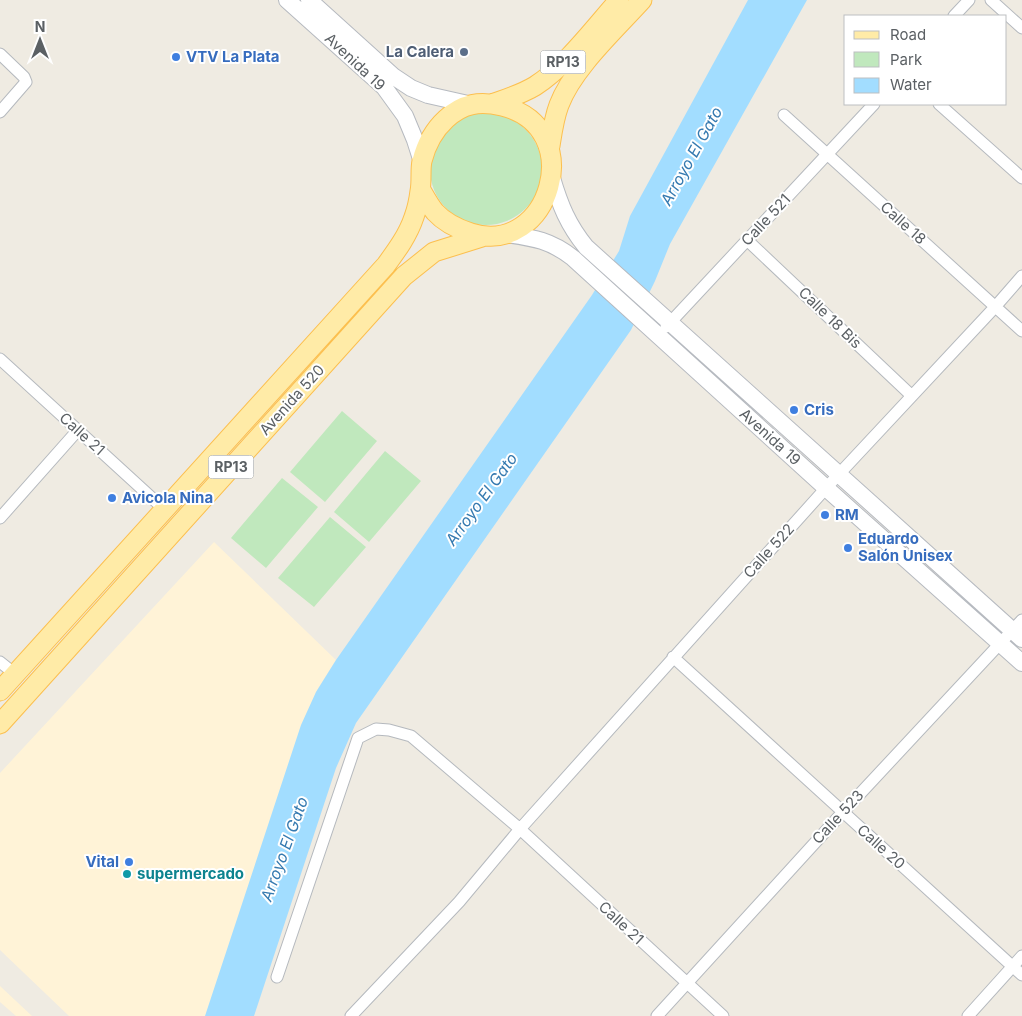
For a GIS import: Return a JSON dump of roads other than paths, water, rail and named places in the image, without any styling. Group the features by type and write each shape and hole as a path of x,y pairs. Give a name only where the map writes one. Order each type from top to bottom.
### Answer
{"main road":[{"name":"Avenida 19","path":"287,0 384,87 405,116 416,140 422,162"},
{"name":"Avenida 19","path":"309,0 393,76 411,88 428,95 468,104"},
{"name":"RP13","path":"492,104 536,86 565,61 619,0"},
{"name":"RP13","path":"550,146 540,130 527,117 510,108 492,104 468,104 446,118 430,138 422,162 421,190 435,212 457,228 482,237 506,234 523,225 537,212 547,196 552,178 550,146 558,106 566,89 584,64 642,0"},
{"name":"Avenida 19","path":"552,178 560,206 573,231 586,246 669,323 839,474 1019,630"},
{"name":"Avenida 520","path":"0,691 386,265 408,232 421,190"},
{"name":"Avenida 19","path":"506,234 540,239 559,247 1022,663"},
{"name":"Avenida 520","path":"0,724 404,276 434,252 482,237"}],"street":[{"path":"955,15 969,0"},
{"path":"991,0 1022,28"},
{"path":"0,54 24,77 26,82 0,112"},
{"name":"Calle 521","path":"659,336 669,323 873,105"},
{"path":"940,105 1022,178"},
{"name":"Calle 18","path":"784,115 1022,331"},
{"name":"Calle 18 Bis","path":"748,240 912,396"},
{"name":"Calle 522","path":"351,1016 459,902 520,829 673,657 1022,276"},
{"name":"Calle 21","path":"0,359 164,509"},
{"path":"0,518 78,430"},
{"name":"Calle 523","path":"657,1016 1000,643 1019,630"},
{"name":"Calle 20","path":"673,657 1022,975"},
{"path":"0,662 14,674"},
{"name":"Calle 21","path":"277,977 358,738 376,729 389,730 411,736 520,829 723,1016"},
{"path":"968,1016 1022,956"}],"water":[{"name":"Arroyo El Gato","path":"748,0 807,0 670,244 655,281 631,330 356,723 336,768 254,1016 205,1016 301,725 316,692 336,660 592,295 619,251 630,216"}],"place":[{"name":"La Calera","path":"464,52"},
{"name":"VTV La Plata","path":"176,57"},
{"name":"Cris","path":"794,410"},
{"name":"Avicola Nina","path":"112,498"},
{"name":"RM","path":"825,515"},
{"name":"Eduardo Salón Unisex","path":"848,548"},
{"name":"Vital","path":"129,862"},
{"name":"supermercado","path":"127,874"}]}
